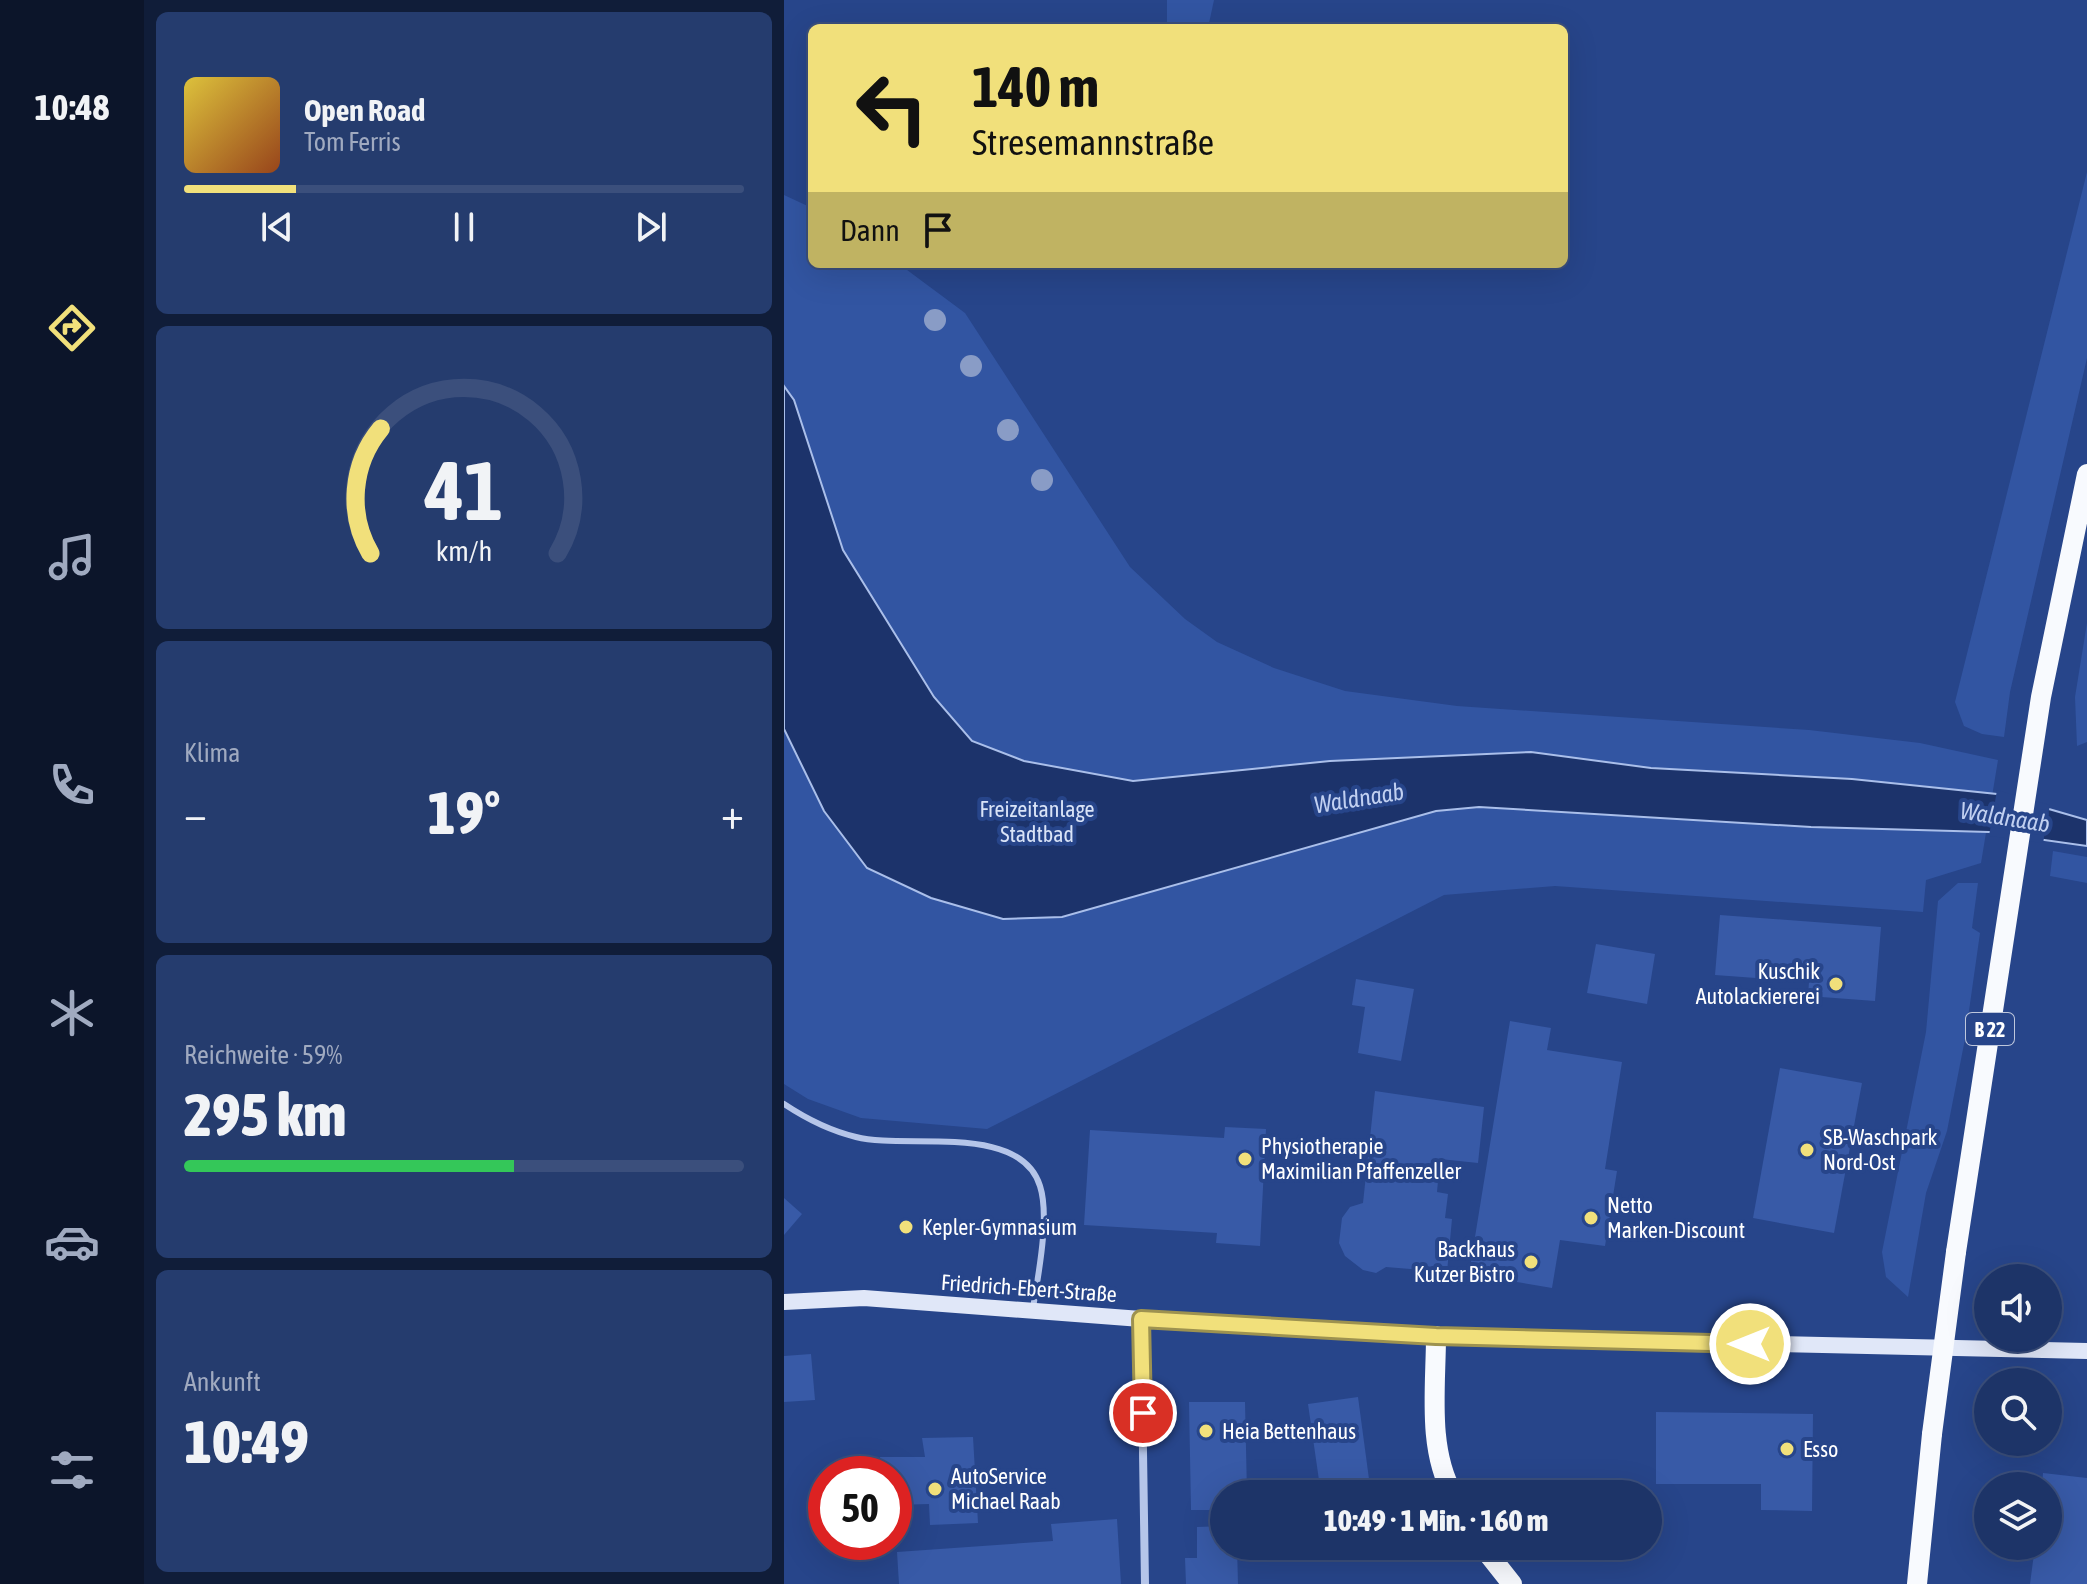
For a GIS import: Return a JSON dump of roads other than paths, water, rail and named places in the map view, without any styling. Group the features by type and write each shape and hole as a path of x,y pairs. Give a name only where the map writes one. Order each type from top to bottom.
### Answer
{"main road":[{"name":"B 22","path":"1917,1584 1932,1434 2003,931 2041,697 2087,474"},
{"path":"1436,1336 1435,1427 1446,1480"},
{"path":"1905,1584 1920,1555"},
{"path":"1920,1555 1933,1584"},
{"path":"1493,1560 1512,1584"}],"street":[{"name":"Friedrich-Ebert-Straße","path":"784,1302 864,1298 1141,1319 1436,1336 2087,1351"},
{"path":"1141,1319 1145,1584"}],"lane":[{"path":"784,1104 800,1115 858,1138 964,1143 1009,1152 1030,1165 1041,1186 1043,1209 1032,1310"}],"water":[{"name":"Waldnaab","path":"784,386 794,400 843,550 934,697 972,741 1024,761 1133,781 1330,761 1531,752 1651,768 1852,779 1997,794 2087,820 2087,846 1989,832 1811,827 1479,807 1436,811 1062,917 1003,919 931,898 867,868 824,811 784,729"}],"place":[{"name":"Kuschik Autolackiererei","path":"1836,984"},
{"name":"SB-Waschpark Nord-Ost","path":"1807,1150"},
{"name":"Physiotherapie Maximilian Pfaffenzeller","path":"1245,1159"},
{"name":"Netto Marken-Discount","path":"1591,1218"},
{"name":"Kepler-Gymnasium","path":"906,1227"},
{"name":"Backhaus Kutzer Bistro","path":"1531,1262"},
{"name":"Heia Bettenhaus","path":"1206,1431"},
{"name":"Esso","path":"1787,1449"},
{"name":"AutoService Michael Raab","path":"935,1489"}],"park label":[{"name":"Freizeitanlage Stadtbad","path":"1037,822"}]}
